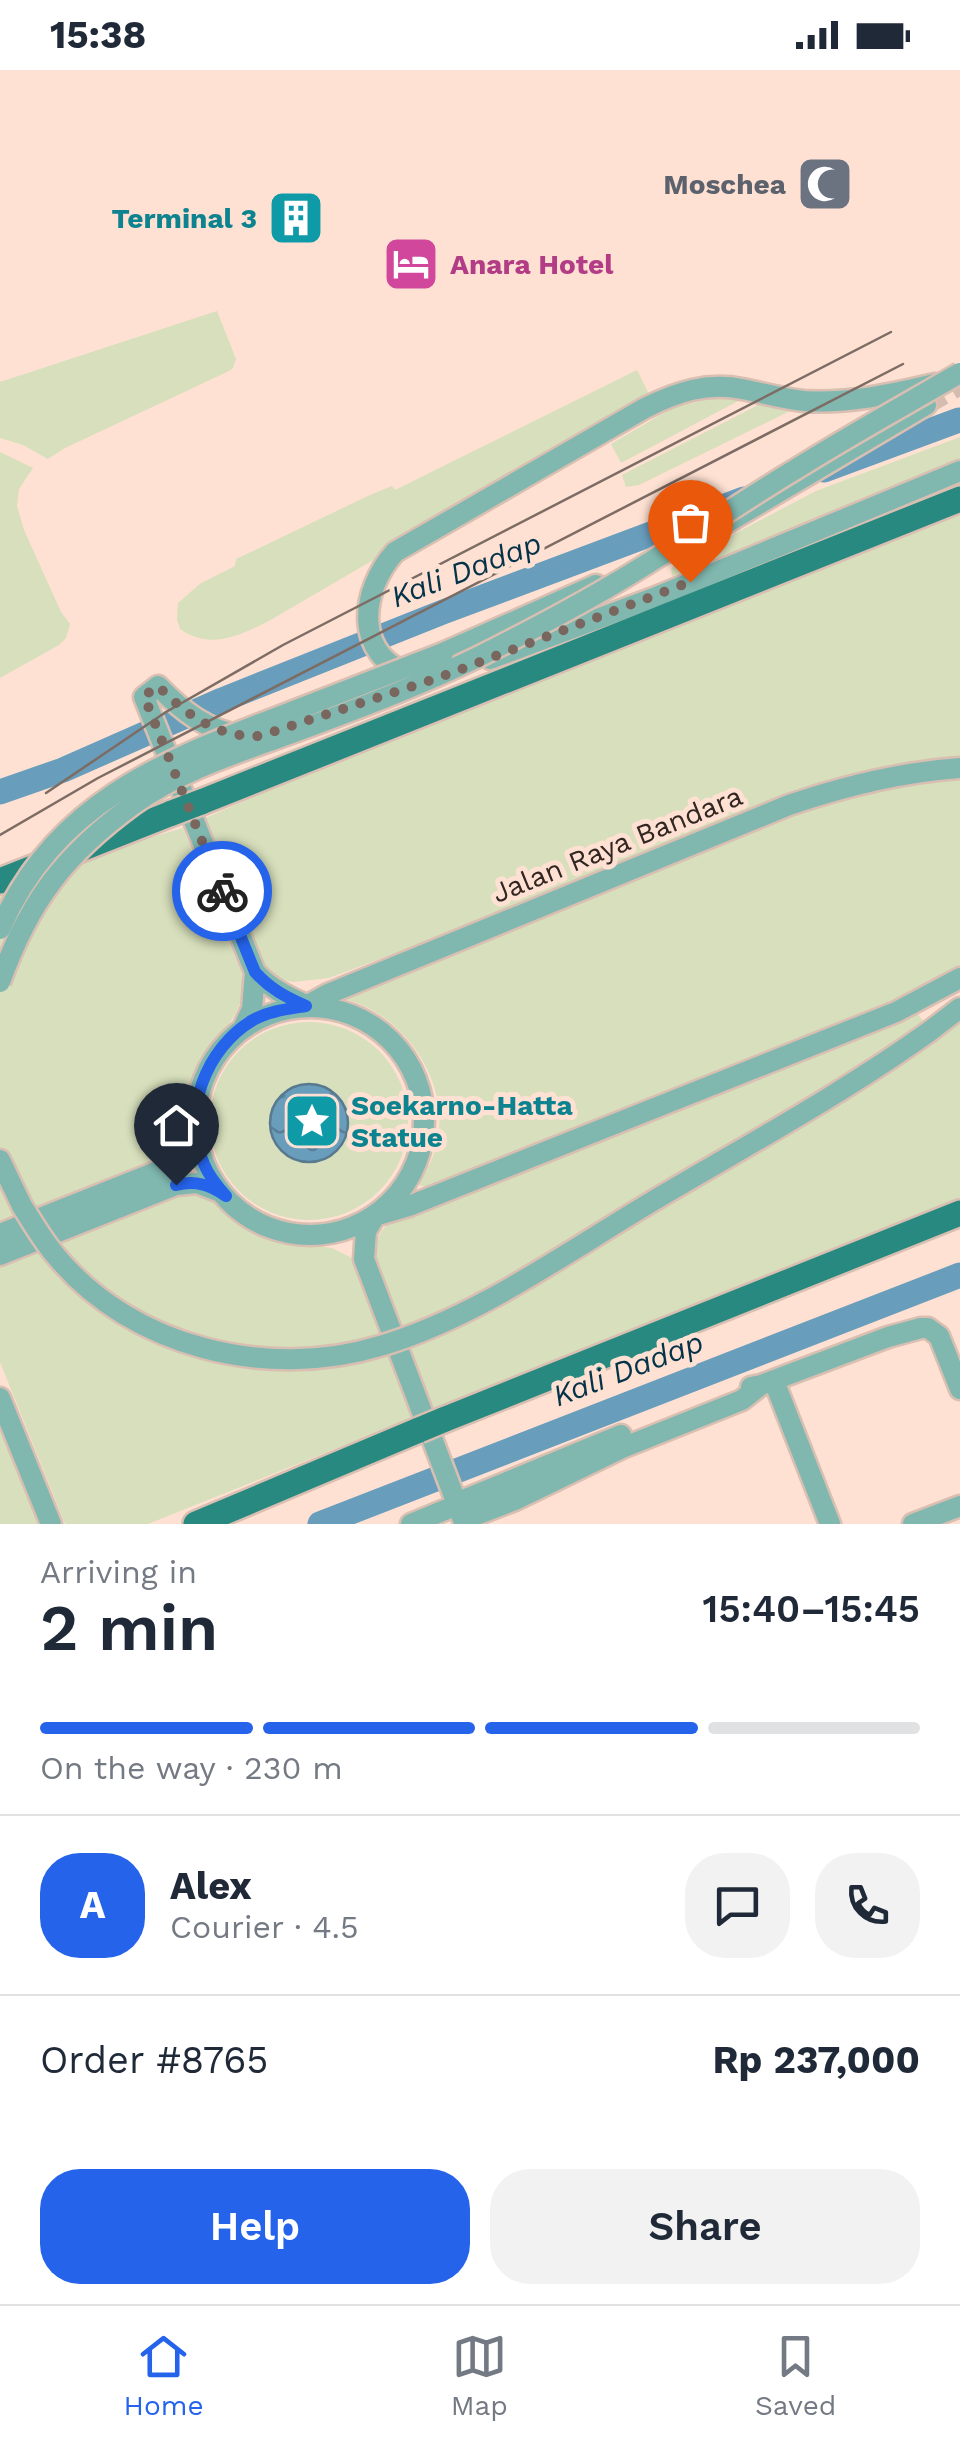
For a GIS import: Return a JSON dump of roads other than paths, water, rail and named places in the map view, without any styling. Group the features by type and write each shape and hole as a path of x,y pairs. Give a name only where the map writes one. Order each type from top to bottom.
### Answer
{"main road":[{"path":"0,881 960,499"},
{"path":"196,1524 960,1213"}],"street":[{"path":"438,678 410,675 392,666 378,652 370,636 372,592 382,567 395,552 671,395 710,386 823,401 881,396 960,376"},
{"path":"0,982 10,951 44,890 85,842 138,801 213,762 367,706 479,656 628,576 796,468 960,376"},
{"path":"0,929 29,878 56,842 78,819 150,770 209,743 443,653 694,542 926,405"},
{"path":"306,1006 281,994 255,972 144,696 164,692 194,718 215,729 232,735 260,736 438,678 656,596 960,471"},
{"name":"Jalan Raya Bandara","path":"306,1006 789,805 891,776 960,768"},
{"path":"244,1026 252,1008 255,972"},
{"path":"196,1128 204,1164 226,1196 246,1215 267,1228 305,1236 328,1234 410,1206 883,1017 960,978"},
{"path":"0,1234 176,1164 191,1149 200,1089 224,1045 244,1026 268,1014 306,1006 337,1009 388,1037 404,1055 420,1092 424,1127 419,1152 402,1186 366,1231 364,1259"},
{"path":"0,1160 22,1206 56,1257 104,1300 136,1322 196,1346 258,1358 352,1354 412,1335 481,1302 823,1101 960,1008"},
{"path":"0,1254 185,1183 206,1184 226,1196"},
{"path":"328,1234 342,1238 364,1259 457,1503"},
{"path":"411,1524 619,1442 738,1388 767,1383 920,1328 928,1328 938,1336 960,1388"},
{"path":"767,1383 830,1524"},
{"path":"0,1398 51,1524"},
{"path":"913,1524 960,1506"}],"water":[{"path":"309,1084 337,1095 348,1123 337,1151 309,1162 281,1151 270,1123 281,1095"}],"waterway":[{"name":"Kali Dadap","path":"824,470 959,420"},
{"name":"Kali Dadap","path":"0,792 63,770 222,700 443,612 744,499"},
{"name":"Kali Dadap","path":"320,1524 960,1275"}],"tunnel":[{"path":"926,405 960,385"}],"tram line":[{"path":"46,793 166,712 283,645 891,332"},
{"path":"0,835 98,778 903,364"}],"place":[{"name":"Moschea","path":"825,184"},
{"name":"Terminal 3","path":"296,218"},
{"name":"Anara Hotel","path":"411,264"},
{"name":"Soekarno-Hatta Statue","path":"312,1121"}]}
